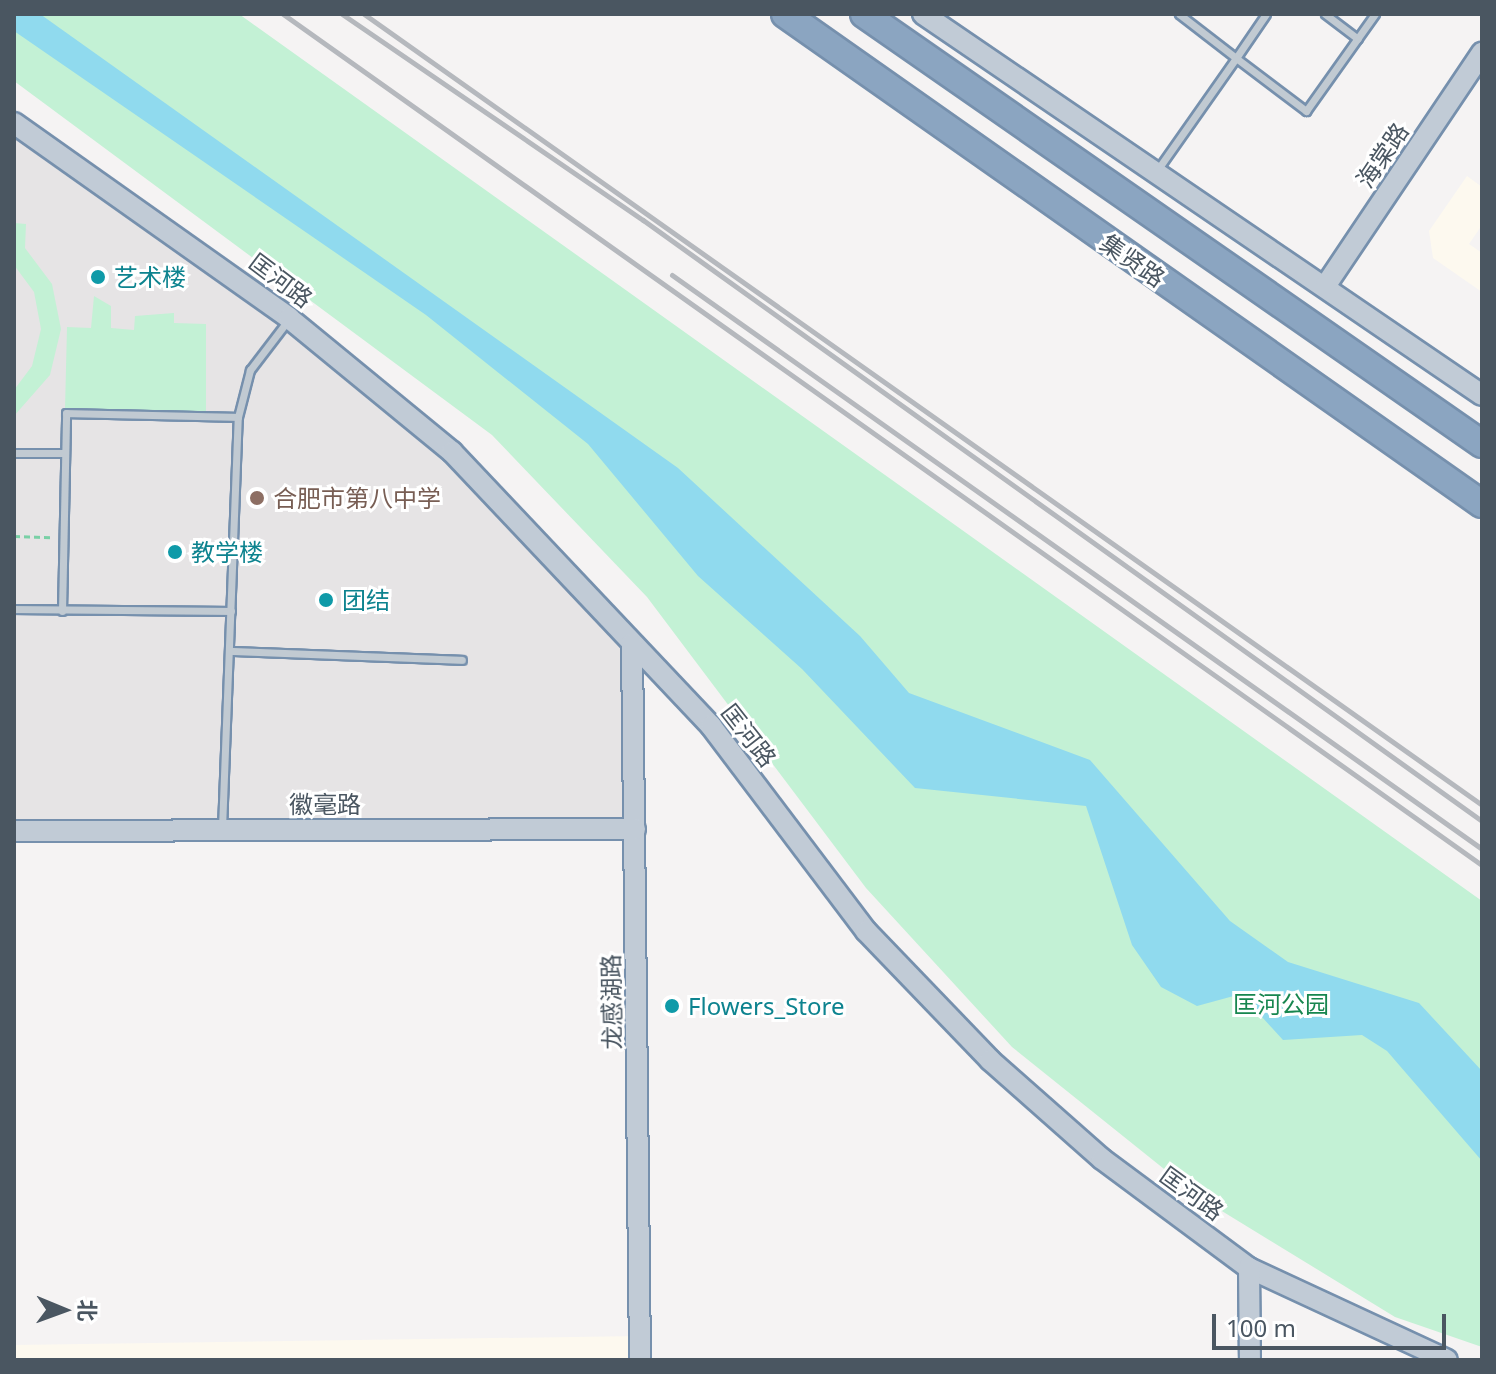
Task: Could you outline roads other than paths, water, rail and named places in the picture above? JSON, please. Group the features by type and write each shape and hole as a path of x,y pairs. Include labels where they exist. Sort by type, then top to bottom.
{"highway":[{"name":"集贤路","path":"785,14 1482,504"},
{"name":"集贤路","path":"864,14 1482,444"}],"street":[{"path":"773,14 809,31"},
{"path":"923,14 1158,169 1482,395"},
{"name":"海棠路","path":"1326,285 1482,53"},
{"name":"匡河路","path":"14,123 289,318 452,452 547,545 632,644 711,726 866,931 990,1060 1102,1159 1249,1268 1447,1360"},
{"name":"龙感湖路","path":"632,644 640,1360"},
{"name":"徽毫路","path":"14,831 635,829"},
{"path":"1249,1268 1250,1360"}],"lane":[{"path":"1179,14 1306,111 1375,14"},
{"path":"1158,169 1266,14"},
{"path":"1325,14 1358,39"},
{"path":"222,830 238,417 250,370 289,318"},
{"path":"62,611 66,413 238,417"},
{"path":"14,453 65,453"},
{"path":"14,609 231,611"},
{"path":"230,651 462,660"}],"water":[{"path":"14,14 40,14 678,468 860,636 909,693 1090,760 1230,921 1288,962 1419,1003 1482,1071 1482,1161 1387,1051 1362,1035 1283,1040 1241,994 1197,1006 1161,987 1132,945 1086,806 915,788 802,669 698,576 588,444 426,315 14,31"}],"railway":[{"path":"283,14 1482,865"},
{"path":"342,14 643,220 1482,821"},
{"path":"364,14 1482,805"},
{"path":"672,275 1482,849"}],"place":[{"name":"艺术楼","path":"98,277"},
{"name":"合肥市第八中学","path":"257,498"},
{"name":"教学楼","path":"175,552"},
{"name":"团结","path":"326,600"},
{"name":"Flowers_Store","path":"672,1006"}],"park label":[{"name":"匡河公园","path":"1281,1004"}]}
